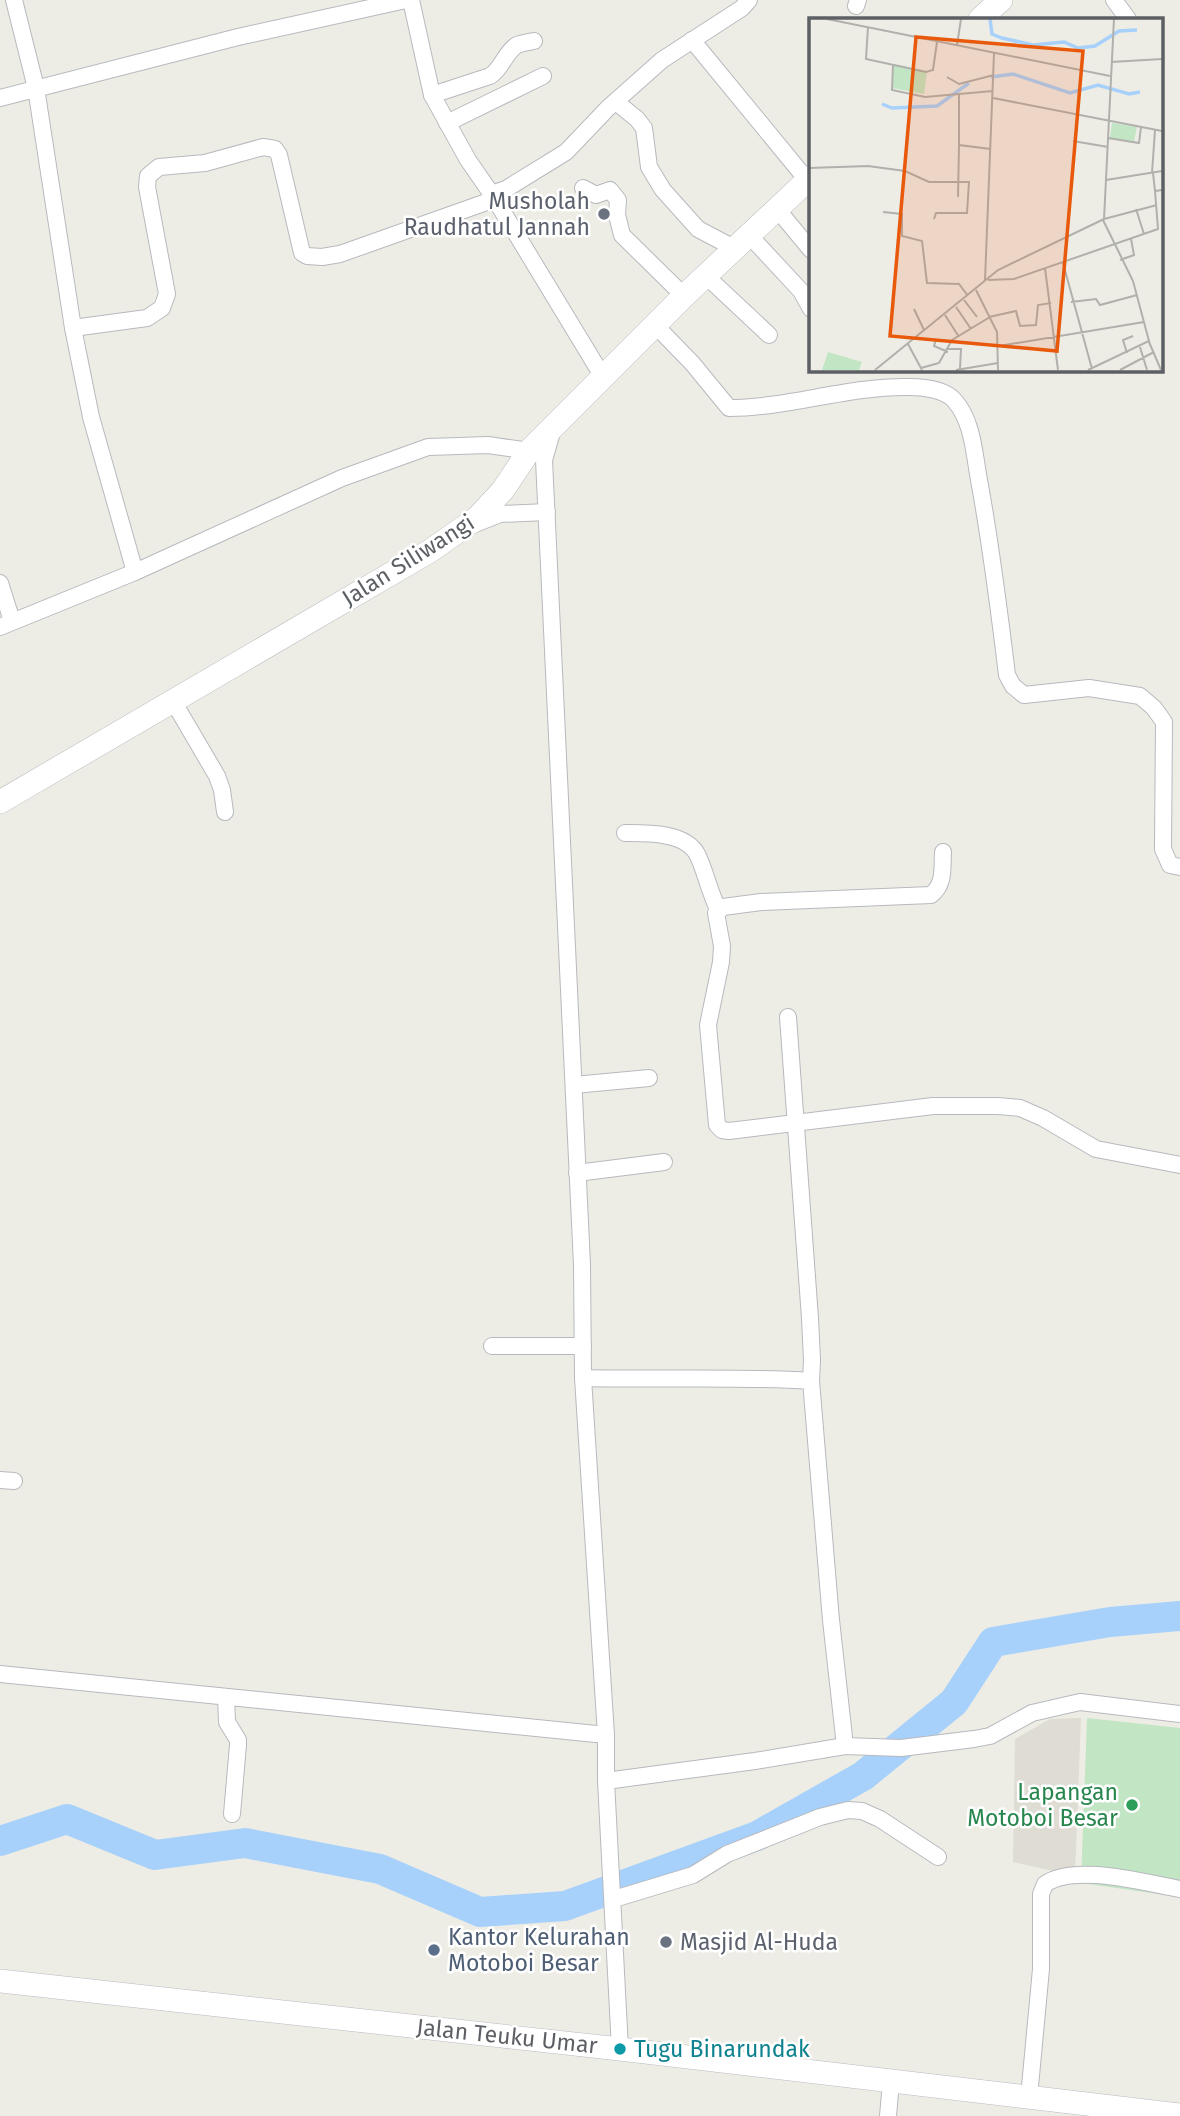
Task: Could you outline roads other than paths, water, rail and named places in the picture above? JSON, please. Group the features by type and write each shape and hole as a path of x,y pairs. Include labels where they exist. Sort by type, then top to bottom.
{"street":[{"path":"14,0 36,88 77,354 90,417 135,572"},
{"path":"0,98 238,37 408,0 432,96 468,160 493,196 598,382"},
{"path":"73,328 147,318 163,308 167,294 147,187 148,176 159,167 205,163 263,147 275,149 279,155 302,253 310,257 340,254 493,196 566,152 662,60 742,8 749,0"},
{"path":"981,18 1001,0"},
{"path":"1114,0 1127,18"},
{"path":"692,40 809,179"},
{"path":"432,96 490,76 497,72 510,51 534,41"},
{"path":"447,123 542,76"},
{"path":"616,102 644,128 649,167 663,190 698,229 741,241 801,291 809,305"},
{"name":"Jalan Siliwangi","path":"0,803 430,551 464,528 503,490 529,451 684,296 809,179"},
{"path":"583,188 596,195 610,190 618,200 617,215 622,235 684,296"},
{"path":"777,209 809,248"},
{"path":"706,276 769,335"},
{"path":"655,325 729,408 749,408 838,392 910,387 937,390 953,398 968,421 990,540 1007,675 1013,686 1024,695 1089,688 1140,696 1154,708 1164,722 1163,849 1170,865 1180,867"},
{"path":"555,426 544,460 582,1265 583,1378 606,1735 620,2049"},
{"path":"0,583 6,624 135,572 342,478 428,447 488,445 529,451"},
{"path":"464,528 500,514 547,512"},
{"path":"173,701 216,776 222,790 225,812"},
{"path":"625,833 651,833 681,840 691,846 719,911"},
{"path":"943,852 942,879 939,889 931,895 761,902 723,907 716,913 722,946 721,962 708,1025 717,1125 722,1130 729,1130 933,1106 998,1105 1020,1108 1032,1113 1096,1149 1180,1165"},
{"path":"788,1017 812,1360 811,1381 831,1619 845,1746"},
{"path":"574,1085 649,1078"},
{"path":"577,1173 664,1162"},
{"path":"492,1346 583,1346"},
{"path":"583,1378 744,1378 811,1381"},
{"path":"0,1674 606,1735"},
{"path":"226,1697 228,1722 238,1740 232,1814"},
{"path":"606,1781 845,1746 901,1748 982,1738 1032,1713 1080,1702 1180,1714"},
{"path":"613,1891 694,1874 727,1854 820,1817 848,1810 862,1811 880,1819 938,1857"},
{"path":"1029,2097 1041,1969 1041,1894 1045,1884 1059,1878 1087,1874 1180,1889"},
{"name":"Jalan Teuku Umar","path":"0,1981 620,2049 1180,2115"},
{"path":"888,2116 891,2082"}],"waterway":[{"path":"0,1841 67,1819 155,1855 245,1843 380,1869 480,1912 565,1906 757,1836 863,1776 954,1702 993,1642 1110,1622 1180,1616"}],"place":[{"name":"Musholah Raudhatul Jannah","path":"604,214"},
{"name":"Lapangan Motoboi Besar","path":"1132,1805"},
{"name":"Masjid Al-Huda","path":"666,1942"},
{"name":"Kantor Kelurahan Motoboi Besar","path":"434,1950"},
{"name":"Tugu Binarundak","path":"620,2049"}]}
